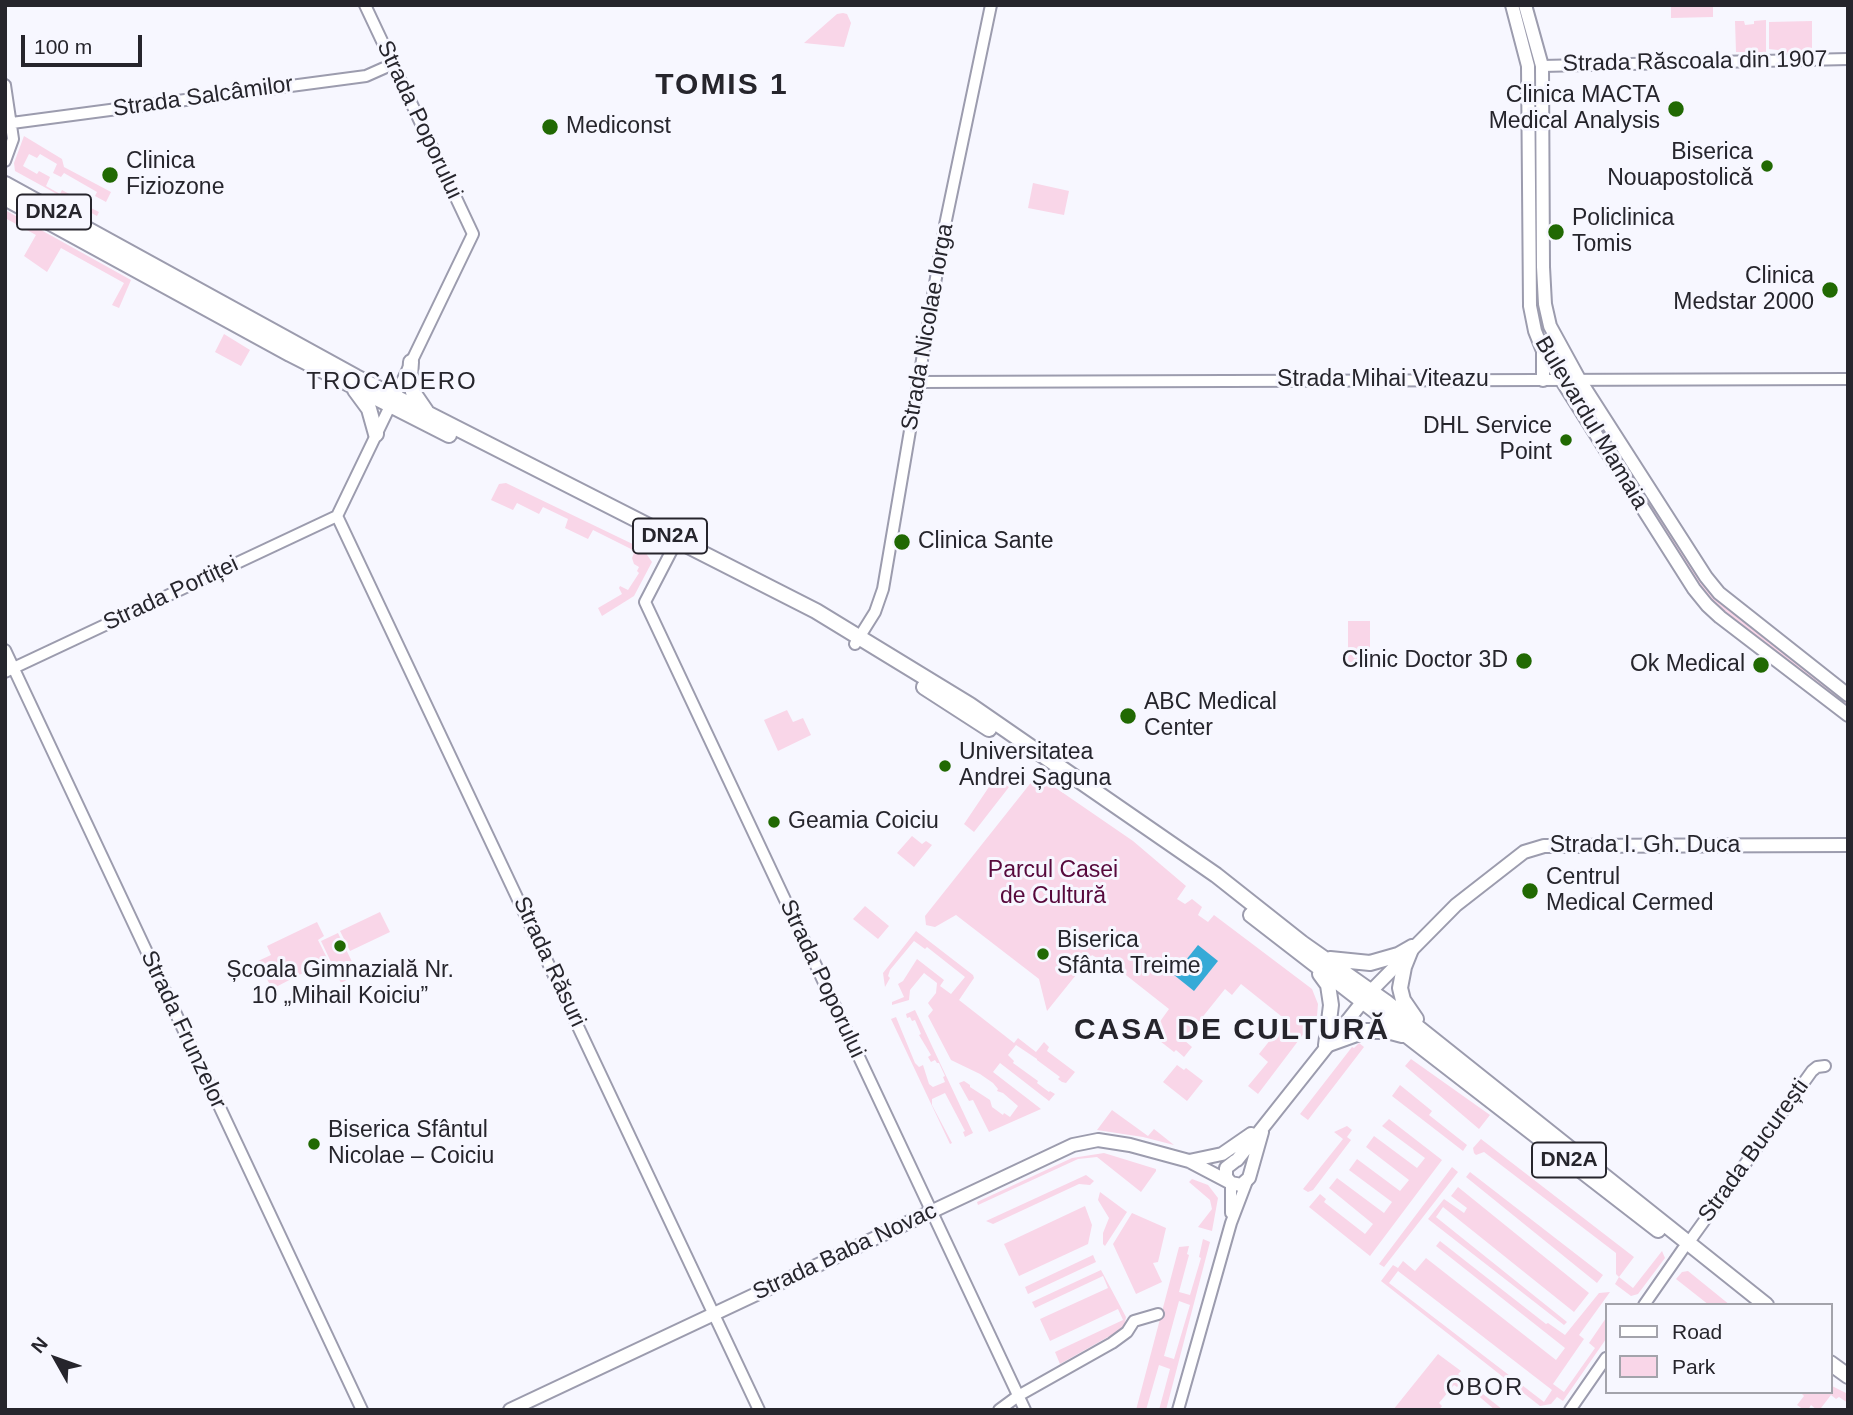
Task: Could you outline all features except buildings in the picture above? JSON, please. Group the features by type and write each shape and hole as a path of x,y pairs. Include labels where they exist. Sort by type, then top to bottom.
{"main road":[{"name":"Bulevardul Mamaia","path":"1512,5 1528,65 1530,306 1535,331 1543,351 1694,589 1707,605 1848,715"},
{"name":"Bulevardul Mamaia","path":"1525,5 1542,65 1545,304 1550,327 1579,379 1706,577 1719,593 1848,695"},
{"path":"1528,65 1542,65"},
{"path":"1528,162 1534,162 1536,166 1544,220"},
{"name":"DN2A","path":"5,184 270,330 392,401 521,470 858,641 970,705 1216,875 1324,958 1412,1038 1763,1303"},
{"path":"5,198 352,386 392,401"},
{"path":"1543,351 1543,380"},
{"path":"411,362 413,392 429,414"},
{"path":"352,386 369,409 376,434"},
{"name":"DN2A","path":"392,401 429,414 816,611 1098,800 1209,881 1307,960 1434,1040 1686,1246 1751,1303"},
{"name":"Strada I. Gh. Duca","path":"1236,1161 1326,1045 1412,947 1456,905 1524,852 1537,847 1848,845"},
{"path":"1324,958 1370,963 1398,955 1412,947"},
{"path":"1412,947 1401,976 1401,995 1406,1006 1434,1040"},
{"path":"1307,960 1328,985 1331,1020 1326,1045"},
{"path":"1326,1045 1365,1031 1387,1031 1412,1038"},
{"path":"1188,1161 1222,1154 1265,1123"},
{"path":"1248,1176 1244,1162 1230,1163 1225,1171 1230,1182 1237,1185 1248,1176 1265,1123"},
{"name":"Strada Baba Novac","path":"510,1410 1073,1145 1113,1141 1188,1161 1230,1182"},
{"name":"Strada Baba Novac","path":"1188,1161 1236,1161"},
{"path":"1832,1353 1848,1365"},
{"path":"1832,1364 1848,1376"}],"street":[{"name":"Strada Poporului","path":"365,5 473,234 411,362"},
{"name":"Strada Nicolae Iorga","path":"858,641 875,612 883,589 945,225 991,5"},
{"name":"Strada Răscoala din 1907","path":"1542,65 1848,59"},
{"name":"Strada Salcâmilor","path":"12,123 366,76 393,64"},
{"path":"5,85 13,145 5,161"},
{"path":"337,516 411,362"},
{"name":"Strada Mihai Viteazu","path":"918,382 1848,379"},
{"name":"Strada Portiței","path":"10,670 337,516"},
{"name":"Strada Răsuri","path":"337,516 759,1410"},
{"name":"Strada Poporului","path":"673,548 645,603 1024,1410"},
{"name":"Strada Frunzelor","path":"5,650 10,670 362,1410"},
{"name":"Strada București","path":"1645,1303 1812,1071 1825,1066"},
{"path":"1178,1410 1231,1223 1248,1176"},
{"path":"1230,1182 1231,1223"},
{"path":"999,1410 1018,1396 1112,1343 1127,1332 1134,1321 1158,1314"},
{"path":"1570,1410 1604,1361"}],"green space":[{"path":"1671,5 1713,5 1713,17 1671,18"},
{"path":"837,14 847,14 851,23 844,47 804,43"},
{"path":"1766,20 1766,52 1736,52 1735,21 1744,21 1745,25"},
{"path":"1812,21 1812,53 1778,53 1778,50 1769,49 1769,22"},
{"path":"24,136 62,159 64,167 111,192 106,202 95,196 97,192 64,173 61,177 53,173 57,164 40,154 37,158 29,154 23,166 37,174 39,171 50,177 46,186 60,194 62,190 84,202 83,204 99,212 97,216 15,171 14,163"},
{"path":"1033,183 1069,191 1064,215 1028,208"},
{"path":"5,210 131,280 119,308 112,305 124,283 61,248 47,272 24,256 36,235 5,218"},
{"path":"224,334 250,350 241,366 215,352"},
{"path":"1579,393 1715,596 1740,619 1848,701 1848,711 1732,621 1701,590 1576,394"},
{"path":"506,483 643,549 652,562 634,596 602,616 598,608 622,594 620,586 628,590 639,573 639,567 634,564 632,558 634,553 593,530 588,539 565,528 568,519 543,507 539,514 517,503 513,510 491,500 499,484"},
{"path":"1348,621 1370,621 1370,664 1348,664"},
{"path":"787,710 793,722 803,718 811,735 778,751 764,720"},
{"name":"Parcul Casei de Cultură","path":"1037,775 1133,841 1186,886 1177,899 1185,904 1192,899 1202,907 1198,915 1208,922 1214,915 1312,989 1318,1004 1317,1016 1258,1094 1248,1086 1268,1062 1259,1054 1286,1020 1241,984 1232,995 1225,989 1184,1040 1192,1047 1184,1057 1151,1034 1169,1009 1103,957 1092,955 1047,1011 1039,979 956,915 935,927 926,925 925,916"},
{"path":"995,778 1009,787 974,832 964,824"},
{"path":"912,836 922,844 926,841 932,845 914,867 897,853"},
{"path":"865,906 889,926 878,939 853,919"},
{"path":"380,912 390,932 350,951 340,931"},
{"path":"317,922 324,936 318,940 328,960 272,989 258,961 271,955 267,946"},
{"path":"916,931 973,975 974,978 959,1000 1014,1043 1018,1038 1036,1052 1044,1042 1049,1047 1047,1051 1075,1072 1066,1083 1062,1082 1058,1079 1060,1077 1016,1045 1008,1055 1013,1063 1055,1094 1049,1101 1000,1063 993,1072 1041,1109 989,1132 973,1100 969,1101 959,1083 964,1081 970,1085 990,1100 992,1107 1003,1115 1004,1113 1010,1117 1018,1106 980,1074 951,1060 928,1016 933,1010 928,1003 936,993 937,983 924,973 910,990 909,1000 892,1005 892,1002 904,997 898,984 903,981 917,959 944,980 940,986 951,994 965,977 927,947 925,949 914,941 890,970 890,978 885,987 883,973"},
{"path":"338,933 358,974 341,983 321,941"},
{"path":"915,1010 973,1133 965,1137 965,1131 945,1093 932,1099 932,1105 952,1143 950,1144 891,1019 896,1017 915,1063 919,1067 923,1065 929,1084 933,1087 945,1082 945,1076 939,1063 935,1060 931,1062 928,1057 931,1055 919,1035 921,1034 915,1020 907,1018 906,1014"},
{"path":"1359,1043 1364,1047 1308,1120 1300,1114 1352,1047"},
{"path":"1411,1059 1490,1115 1479,1129 1405,1066"},
{"path":"1177,1065 1184,1070 1186,1068 1203,1081 1187,1101 1163,1082"},
{"path":"1400,1085 1432,1111 1429,1115 1467,1145 1463,1151 1392,1096"},
{"path":"1112,1110 1148,1136 1154,1129 1174,1145 1097,1130"},
{"path":"1389,1119 1442,1160 1370,1256 1309,1207 1320,1194 1326,1199 1324,1202 1365,1234 1373,1224 1329,1188 1337,1178 1384,1213 1392,1202 1349,1170 1357,1159 1400,1191 1409,1180 1366,1147 1374,1136 1417,1168 1425,1158 1382,1126"},
{"path":"1347,1126 1352,1130 1347,1137 1351,1140 1313,1190 1308,1192 1303,1189 1343,1139 1334,1132"},
{"path":"1481,1139 1634,1257 1619,1277 1616,1274 1616,1253 1484,1152 1476,1155 1474,1153 1473,1148"},
{"path":"1104,1153 1156,1171 1141,1192 1097,1157 1078,1159 978,1205 977,1202 1072,1158"},
{"path":"1452,1167 1458,1172 1384,1267 1379,1264"},
{"path":"1470,1172 1603,1275 1597,1283 1466,1177"},
{"path":"1086,1175 1094,1181 1090,1185 1079,1184 993,1224 986,1221"},
{"path":"1192,1179 1208,1185 1218,1198 1212,1231 1198,1227 1212,1209 1210,1200 1189,1182"},
{"path":"1458,1187 1589,1293 1574,1312 1443,1207 1436,1217 1567,1322 1564,1325 1428,1219 1444,1199 1464,1213 1467,1208 1451,1196"},
{"path":"1100,1192 1127,1212 1105,1246 1103,1233 1109,1218 1098,1200"},
{"path":"1085,1206 1092,1225 1088,1244 1019,1276 1004,1244"},
{"path":"1132,1213 1166,1228 1158,1262 1153,1263 1162,1282 1136,1294 1113,1244"},
{"path":"1203,1239 1210,1242 1166,1410 1159,1410 1170,1369 1159,1365 1146,1410 1136,1410 1179,1247 1189,1246 1179,1292 1190,1295 1201,1258","holes":["1179,1301 1190,1305 1174,1359 1164,1356"]},
{"path":"1440,1241 1546,1324 1565,1335 1599,1293 1610,1292 1579,1335 1584,1339 1553,1384 1564,1392 1595,1348 1589,1343 1604,1321 1604,1342 1563,1401 1557,1397 1551,1404 1540,1406 1381,1281 1393,1265 1398,1268 1403,1261 1415,1271 1426,1258 1556,1360 1565,1348 1436,1246","holes":["1398,1271 1552,1390 1544,1402 1389,1283"]},
{"path":"1662,1251 1665,1258 1638,1294 1631,1296 1615,1284 1619,1277 1633,1288"},
{"path":"1093,1255 1096,1262 1028,1294 1025,1287"},
{"path":"1101,1270 1126,1317 1124,1328 1060,1364 1055,1352 1123,1320 1118,1309 1050,1341 1040,1319 1108,1288 1103,1276 1035,1308 1032,1302"},
{"path":"1688,1271 1728,1303 1706,1303 1676,1279 1682,1272"},
{"path":"1438,1354 1461,1371 1458,1374 1503,1410 1495,1410 1462,1382 1457,1387 1454,1385 1439,1403 1442,1406 1439,1410 1393,1410"},
{"path":"1832,1386 1848,1394 1848,1403 1831,1395 1821,1408 1823,1410 1817,1410 1811,1405 1808,1410 1804,1410 1797,1405 1804,1396 1802,1394 1832,1394"}],"water":[{"path":"1198,945 1218,961 1194,991 1174,975"}],"place":[{"name":"Clinica MACTA Medical Analysis","path":"1676,109"},
{"name":"Mediconst","path":"550,127"},
{"name":"Biserica Nouapostolică","path":"1767,166"},
{"name":"Clinica Fiziozone","path":"110,175"},
{"name":"Policlinica Tomis","path":"1556,232"},
{"name":"Clinica Medstar 2000","path":"1830,290"},
{"name":"DHL Service Point","path":"1566,440"},
{"name":"Clinica Sante","path":"902,542"},
{"name":"Clinic Doctor 3D","path":"1524,661"},
{"name":"Ok Medical","path":"1761,665"},
{"name":"ABC Medical Center","path":"1128,716"},
{"name":"Universitatea Andrei Șaguna","path":"945,766"},
{"name":"Geamia Coiciu","path":"774,822"},
{"name":"Centrul Medical Cermed","path":"1530,891"},
{"name":"Școala Gimnazială Nr. 10 „Mihail Koiciu”","path":"340,946"},
{"name":"Biserica Sfânta Treime","path":"1043,954"},
{"name":"Biserica Sfântul Nicolae – Coiciu","path":"314,1144"}],"district":[{"name":"TOMIS 1","path":"722,86"},
{"name":"TROCADERO","path":"392,382"},
{"name":"CASA DE CULTURĂ","path":"1232,1031"},
{"name":"OBOR","path":"1485,1388"}]}
